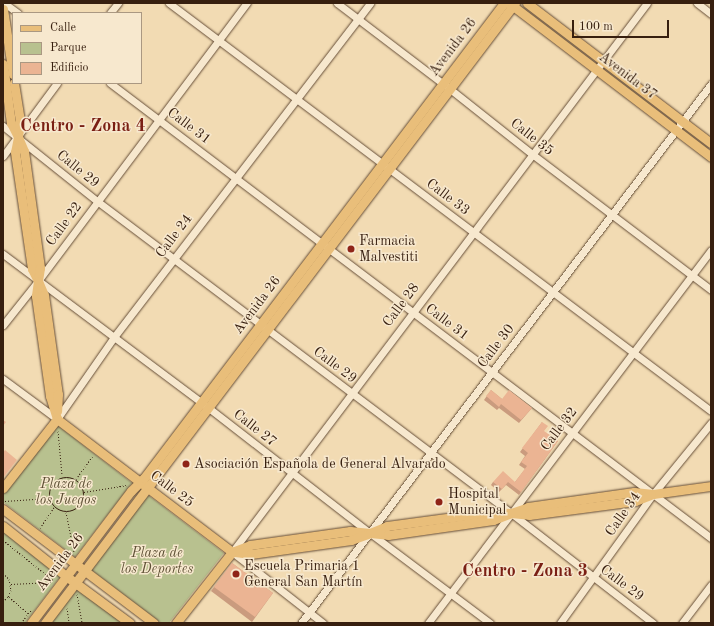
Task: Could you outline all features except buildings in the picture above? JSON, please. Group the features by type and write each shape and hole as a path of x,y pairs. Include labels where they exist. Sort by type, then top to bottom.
{"main road":[{"name":"Avenida 37","path":"528,3 711,143"},
{"name":"Avenida 37","path":"510,4 711,157"},
{"name":"Avenida 26","path":"45,623 147,489 205,405 510,4"},
{"path":"3,10 12,68"},
{"path":"3,64 11,123 24,151 40,268 38,281 44,295 58,394 57,418"},
{"path":"14,84 20,122 18,137"},
{"name":"Avenida 26","path":"32,623 66,576 139,482 205,405"},
{"name":"Calle 25","path":"57,418 147,489 232,552"},
{"name":"Calle 24","path":"3,488 57,418"},
{"path":"232,552 259,552 351,540 370,533 388,535 418,531 493,520 511,513 529,515 635,501 653,494 711,486"},
{"path":"3,509 154,623"},
{"path":"3,526 66,576 77,581 130,623"},
{"name":"Calle 28","path":"176,623 232,552"}],"street":[{"path":"4,3 17,12"},
{"path":"111,12 118,3"},
{"name":"Calle 33","path":"169,3 711,411"},
{"name":"Calle 22","path":"3,325 38,281 247,3"},
{"name":"Calle 35","path":"337,3 711,290"},
{"name":"Calle 24","path":"57,418 114,337 370,3"},
{"name":"Calle 28","path":"232,552 647,3"},
{"path":"697,3 711,14"},
{"path":"3,156 56,84"},
{"name":"Calle 31","path":"111,84 711,538"},
{"name":"Calle 30","path":"301,623 711,84"},
{"name":"Calle 29","path":"3,126 97,201 430,454 511,513 653,623"},
{"name":"Calle 32","path":"428,623 711,250"},
{"name":"Calle 27","path":"3,254 205,405 370,533 490,623"},
{"name":"Calle 25","path":"3,379 57,418"},
{"name":"Calle 34","path":"560,623 594,578 653,494 711,423"},
{"name":"Calle 25","path":"232,552 323,623"},
{"path":"682,623 711,585"}],"path":[{"path":"57,418 62,476"},
{"path":"76,479 97,450"},
{"path":"62,476 76,479 80,483 84,492 81,504 76,509 66,512 54,507 50,498 51,486 62,476"},
{"path":"84,492 139,482"},
{"path":"3,501 50,498"},
{"path":"36,534 54,507"},
{"path":"66,512 76,564"},
{"path":"3,540 54,581"},
{"path":"3,573 9,578 11,584 8,597 3,601"},
{"path":"11,584 54,581"},
{"path":"50,587 54,581"},
{"path":"77,581 82,623"},
{"path":"8,597 28,613"},
{"path":"65,597 69,623"},
{"path":"20,623 32,607"}],"green space":[{"name":"Plaza de los Juegos","path":"57,425 132,483 75,557 3,502 3,495"},
{"name":"Plaza de los Deportes","path":"148,495 224,553 169,623 161,623 90,569"},
{"path":"3,532 60,577 25,623 3,623"},
{"path":"76,588 123,623 50,623"}],"place":[{"name":"Farmacia Malvestiti","path":"351,249"},
{"name":"Asociación Española de General Alvarado","path":"186,464"},
{"name":"Hospital Municipal","path":"439,502"},
{"name":"Escuela Primaria 1 General San Martín","path":"236,574"}],"district":[{"name":"Centro - Zona 4","path":"83,126"},
{"name":"Centro - Zona 3","path":"525,571"}]}
